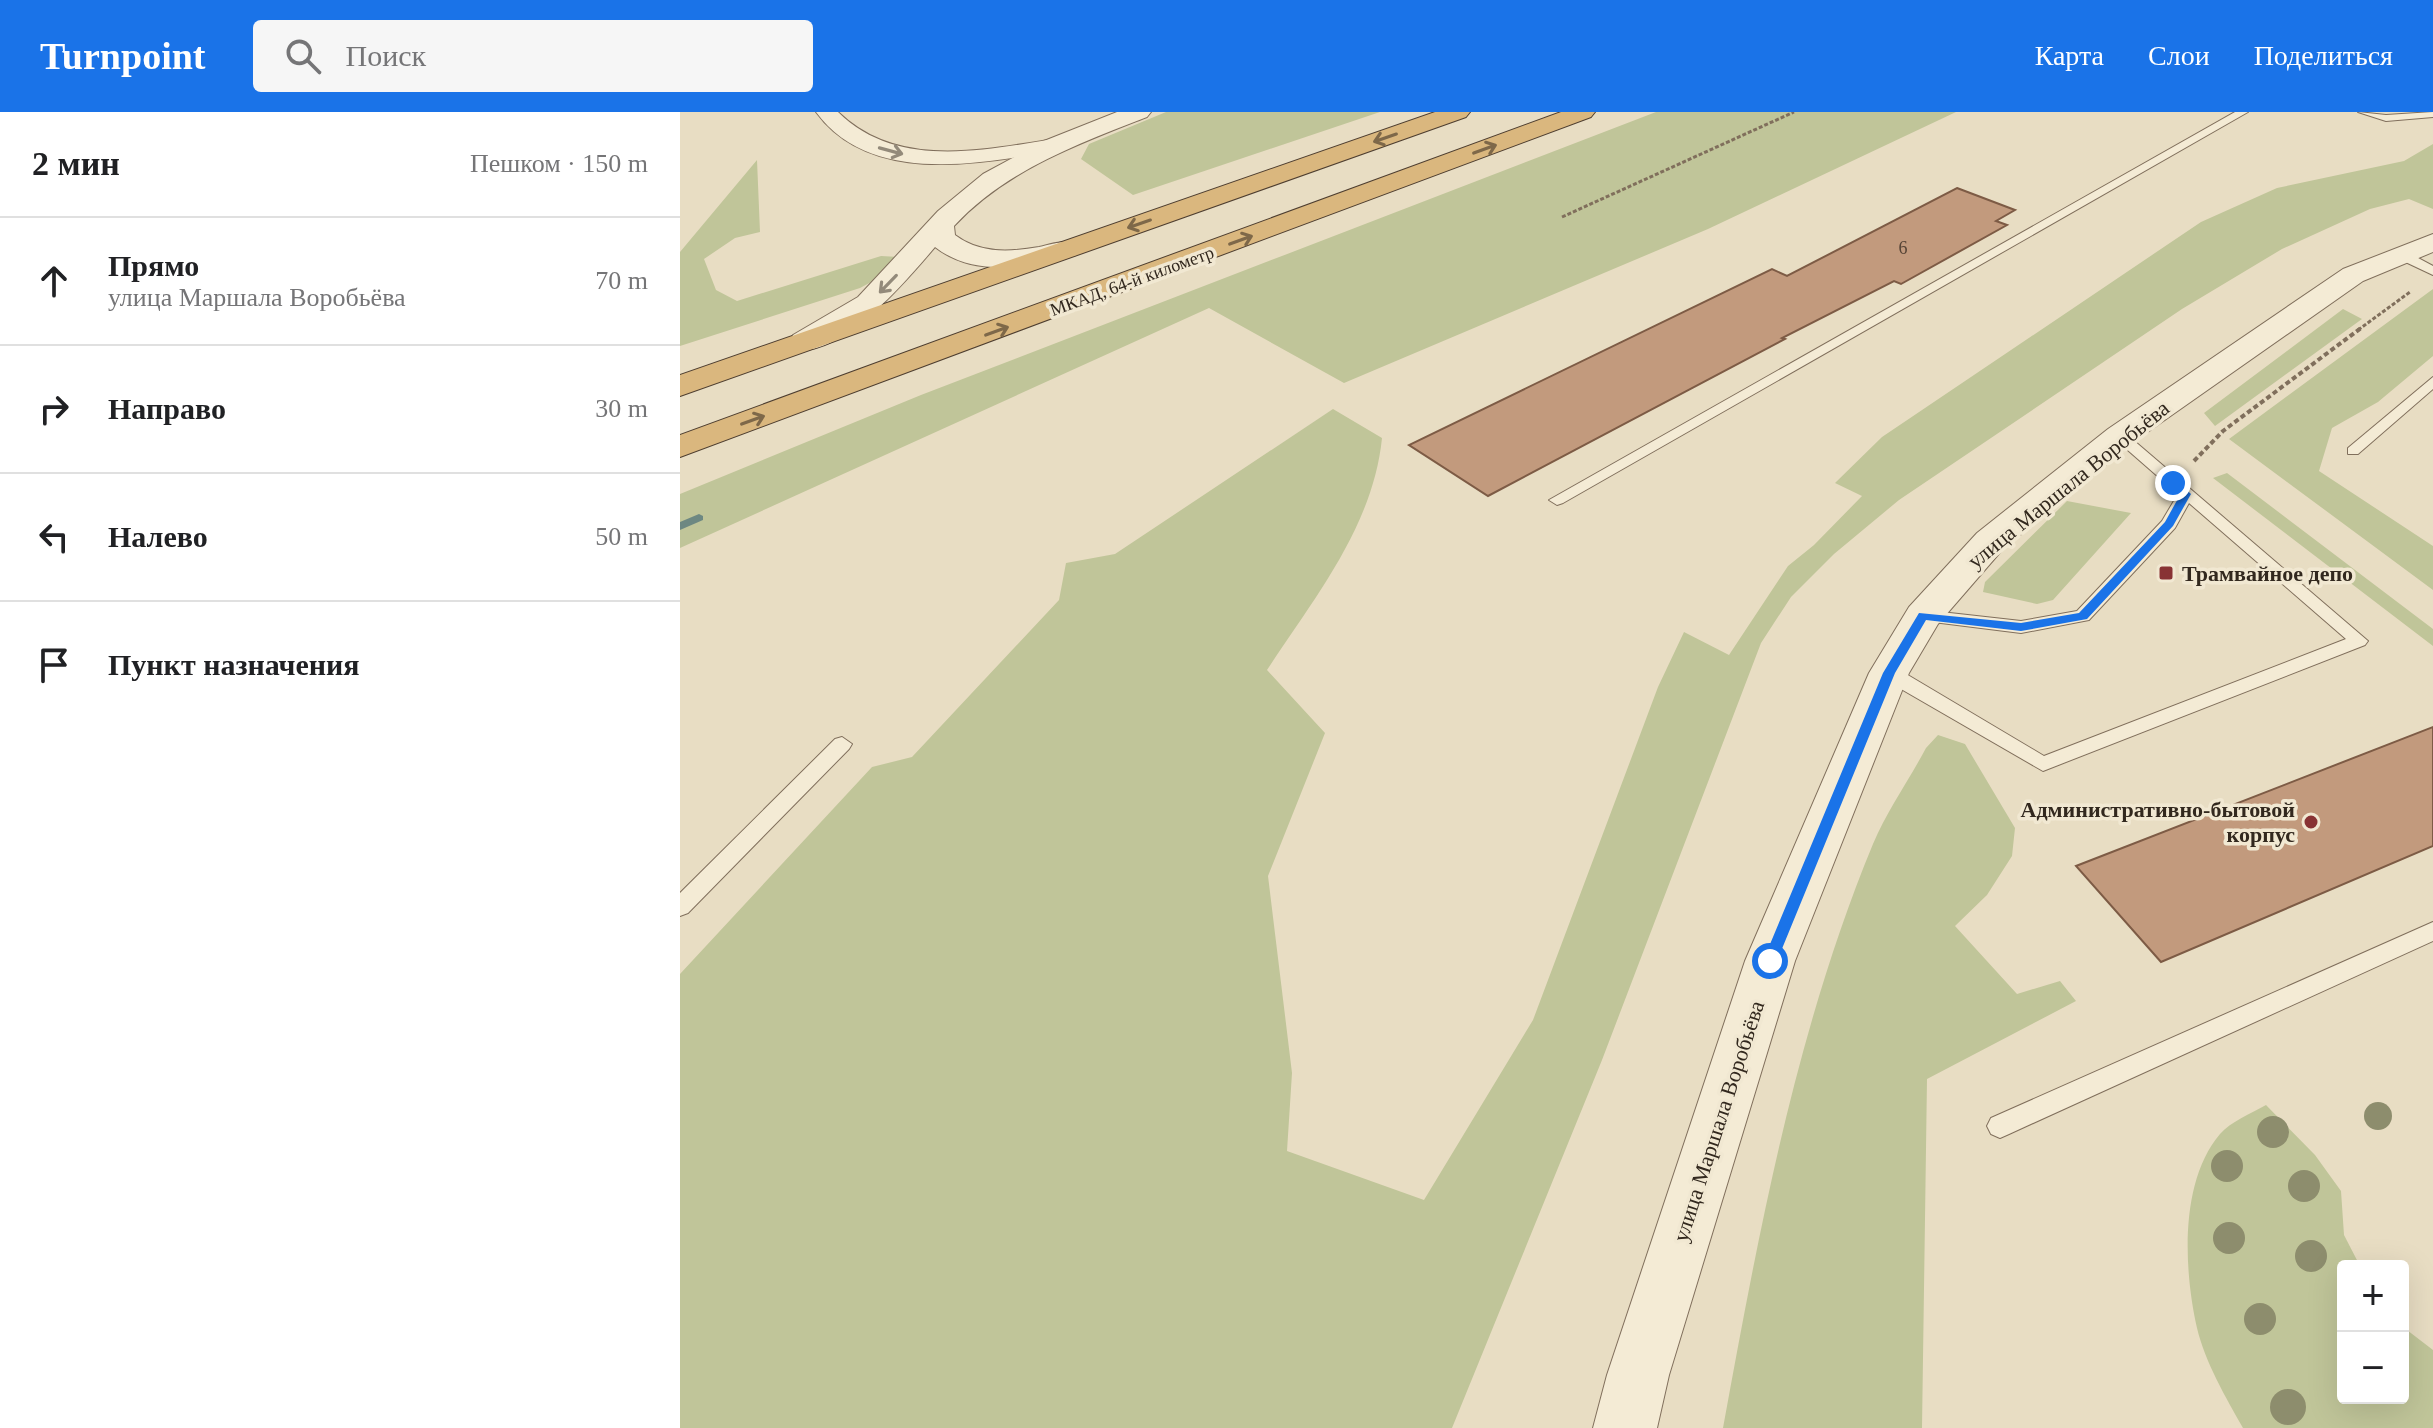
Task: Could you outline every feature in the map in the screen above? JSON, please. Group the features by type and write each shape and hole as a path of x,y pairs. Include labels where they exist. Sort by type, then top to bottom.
{"highway":[{"path":"680,386 1458,112"},
{"name":"МКАД, 64-й километр","path":"680,447 1583,112"}],"street":[{"path":"826,112 833,122 864,144 904,155 997,163 1139,112"},
{"path":"804,342 846,320 874,299 997,163"},
{"path":"941,227 941,238 951,248 970,254 1018,259 1066,249"},
{"name":"улица Маршала Воробьёва","path":"1625,1428 1638,1375 1759,990 1889,673 1923,616 1990,541 2120,436 2353,275 2433,242"}],"lane":[{"path":"1557,500 2243,112"},
{"path":"2363,112 2386,118 2433,114"},
{"path":"2402,255 2433,271"},
{"path":"2353,451 2433,381"},
{"path":"1889,673 2043,764 2359,641 2120,436"},
{"path":"1923,616 2021,627 2083,616 2169,524 2180,489"},
{"path":"680,907 842,744"},
{"path":"2000,1126 2433,931"}],"path":[{"path":"1562,217 1794,112"},
{"path":"2180,489 2223,431 2421,284"}],"green space":[{"path":"1166,112 1380,112 1133,195 1081,159 1089,144"},
{"path":"1656,112 1956,112 1708,229 1344,383 1209,308 680,548 680,494 921,395"},
{"path":"2433,144 2433,209 2409,199 2370,209 2282,249 2182,309 1899,500 1834,554 1791,597 1761,643 1602,1060 1452,1428 680,1428 680,974 872,767 912,757 1059,600 1066,563 1115,554 1333,409 1382,438 1367,502 1354,532 1322,588 1267,670 1325,733 1268,876 1292,1073 1287,1151 1424,1200 1533,1020 1658,687 1684,632 1729,655 1788,566 1814,545 1862,496 1835,483 1882,437 2201,222 2277,188 2404,161"},
{"path":"757,160 760,232 735,238 704,259 716,290 737,301 881,256 899,257 875,280 860,288 680,346 680,252"},
{"path":"2433,289 2433,356 2378,402 2332,428 2319,471 2433,546 2433,590 2229,439"},
{"path":"2343,309 2362,319 2215,426 2204,413"},
{"path":"2227,473 2433,629 2433,646 2213,478"},
{"path":"2067,501 2131,513 2053,600 2037,604 1983,592 1985,582"},
{"path":"1938,735 1965,744 2015,828 2012,856 1987,895 1955,926 2017,994 2060,981 2076,1001 1927,1079 1922,1428 1723,1428 1766,1206 1822,986 1873,844 1926,748"},
{"path":"2266,1105 2315,1155 2341,1191 2344,1235 2357,1260 2337,1260 2337,1404 2409,1404 2409,1332 2433,1350 2433,1428 2243,1428 2201,1341 2189,1280 2188,1254 2191,1201 2197,1177 2220,1134"}],"building":[{"path":"1957,188 2015,210 1996,221 2007,225 1901,284 1894,281 1782,338 1785,339 1488,496 1409,445 1772,269 1787,276"},
{"name":"Административно-бытовой корпус","path":"2433,727 2433,846 2161,962 2076,866"}],"waterway":[{"path":"680,526 699,518"}],"place":[{"name":"Трамвайное депо","path":"2166,573"},
{"name":"Административно-бытовой корпус","path":"2311,822"}],"route":[{"path":"1770,961 1889,673 1923,616 2021,627 2083,616 2169,524 2186,494 2173,483"}]}
